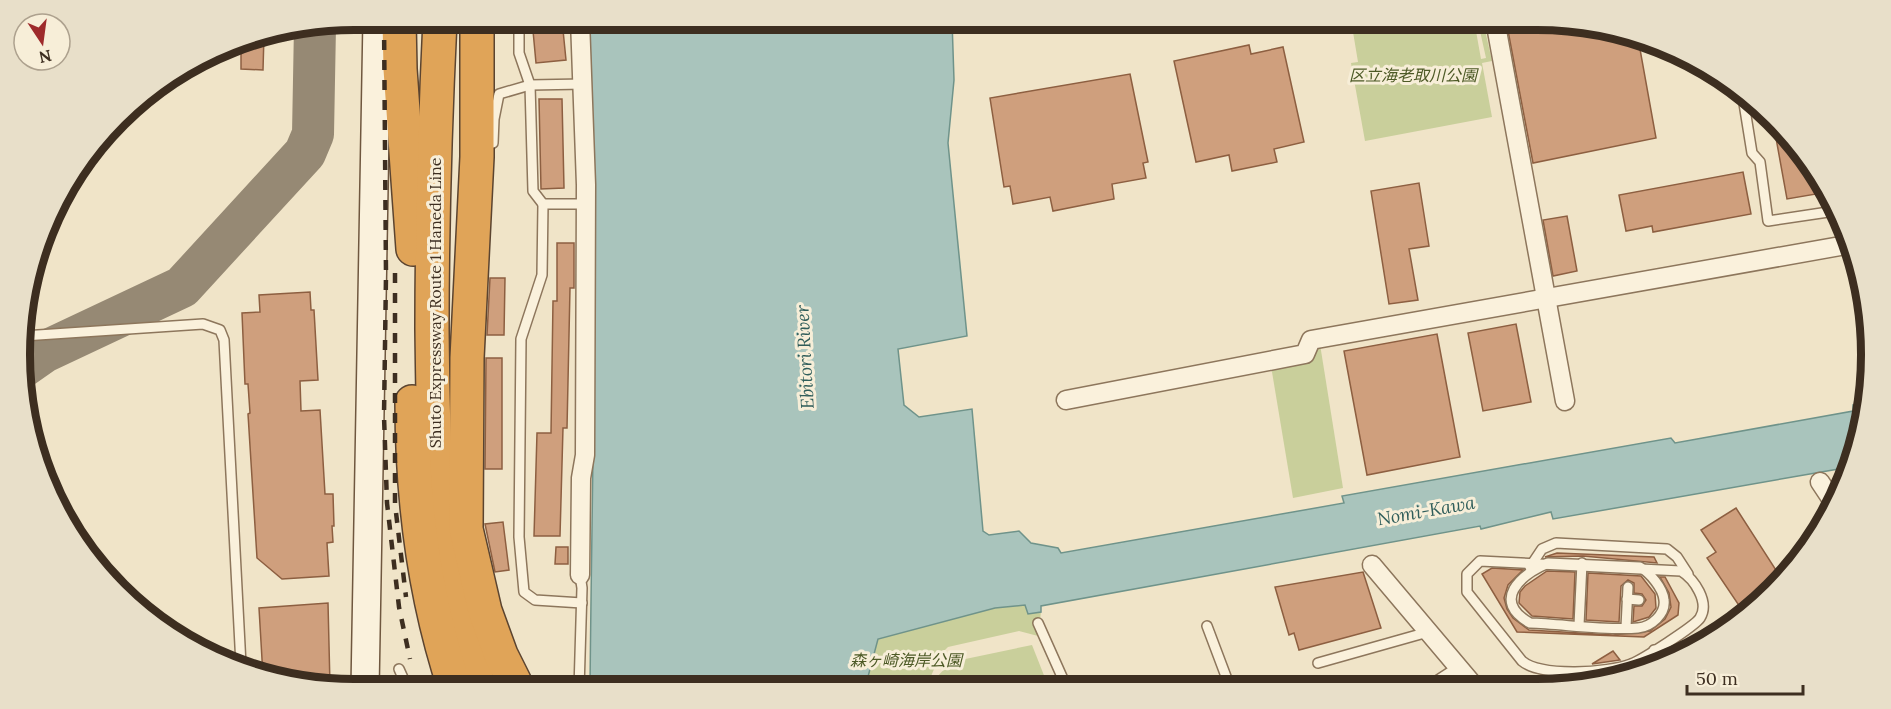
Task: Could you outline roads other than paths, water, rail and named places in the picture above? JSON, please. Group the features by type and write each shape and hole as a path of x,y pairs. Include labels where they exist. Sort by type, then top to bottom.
{"highway":[{"path":"399,30 413,249"},
{"name":"Shuto Expressway Route 1 Haneda Line","path":"418,30 413,249 414,489 430,602 452,679"},
{"name":"Shuto Expressway Route 1 Haneda Line","path":"440,30 432,286 434,429 444,542 453,593 477,679"},
{"path":"438,489 444,353 459,167 475,30"},
{"path":"476,30 473,224 466,417 466,530 485,611 501,655 513,679"}],"street":[{"path":"365,679 377,30"},
{"path":"580,575 581,478 585,455 587,204 581,30"},
{"path":"1498,30 1565,401"},
{"path":"1066,400 1305,354 1311,340 1842,246"},
{"path":"1820,482 1829,496"},
{"path":"1372,566 1468,679"}],"lane":[{"path":"519,30 519,53 530,85 533,191 543,204 542,275 521,339 520,562 524,592 535,600 582,603"},
{"path":"492,158 494,118 500,94 530,85 584,84"},
{"path":"1744,106 1752,153 1760,162 1768,221 1828,212"},
{"path":"473,224 485,193"},
{"path":"543,204 587,204"},
{"path":"31,335 203,324 220,330 224,340 241,658"},
{"path":"1522,579 1548,563 1640,567 1651,576 1662,594 1664,610 1659,618 1646,626 1530,623 1521,618 1512,605 1510,593 1522,579 1542,549 1556,543 1667,549 1677,557 1689,576 1703,601 1700,619 1631,664 1589,672 1528,666 1467,592 1467,574 1480,561 1668,570 1681,571 1689,576"},
{"path":"1579,625 1582,563"},
{"path":"579,679 582,603 580,575"},
{"path":"1626,627 1628,586"},
{"path":"1627,599 1640,600"},
{"path":"1038,623 1063,679"},
{"path":"1207,626 1228,679"},
{"path":"1318,663 1428,632"},
{"path":"1654,650 1658,655"},
{"path":"1441,679 1458,668"},
{"path":"399,669 404,679"}],"water":[{"path":"589,30 952,30 954,80 948,143 967,336 898,349 904,405 919,417 972,409 983,531 989,535 1019,531 1031,543 1058,548 1061,553 1344,503 1342,496 1671,438 1675,443 1853,411 1853,405 1857,405 1850,438 1840,469 1553,519 1551,512 1481,529 1480,526 1041,606 1041,612 1028,614 1025,605 995,608 878,639 867,679 590,679 594,271"}],"railway":[{"path":"384,30 386,275 384,416 387,503 399,607 410,659"},
{"path":"395,273 395,504 406,597"}],"park label":[{"name":"区立海老取川公園","path":"1413,75"},
{"name":"森ヶ崎海岸公園","path":"906,660"}],"water label":[{"name":"Ebitori River","path":"805,357"},
{"name":"Nomi-Kawa","path":"1426,511"}]}
